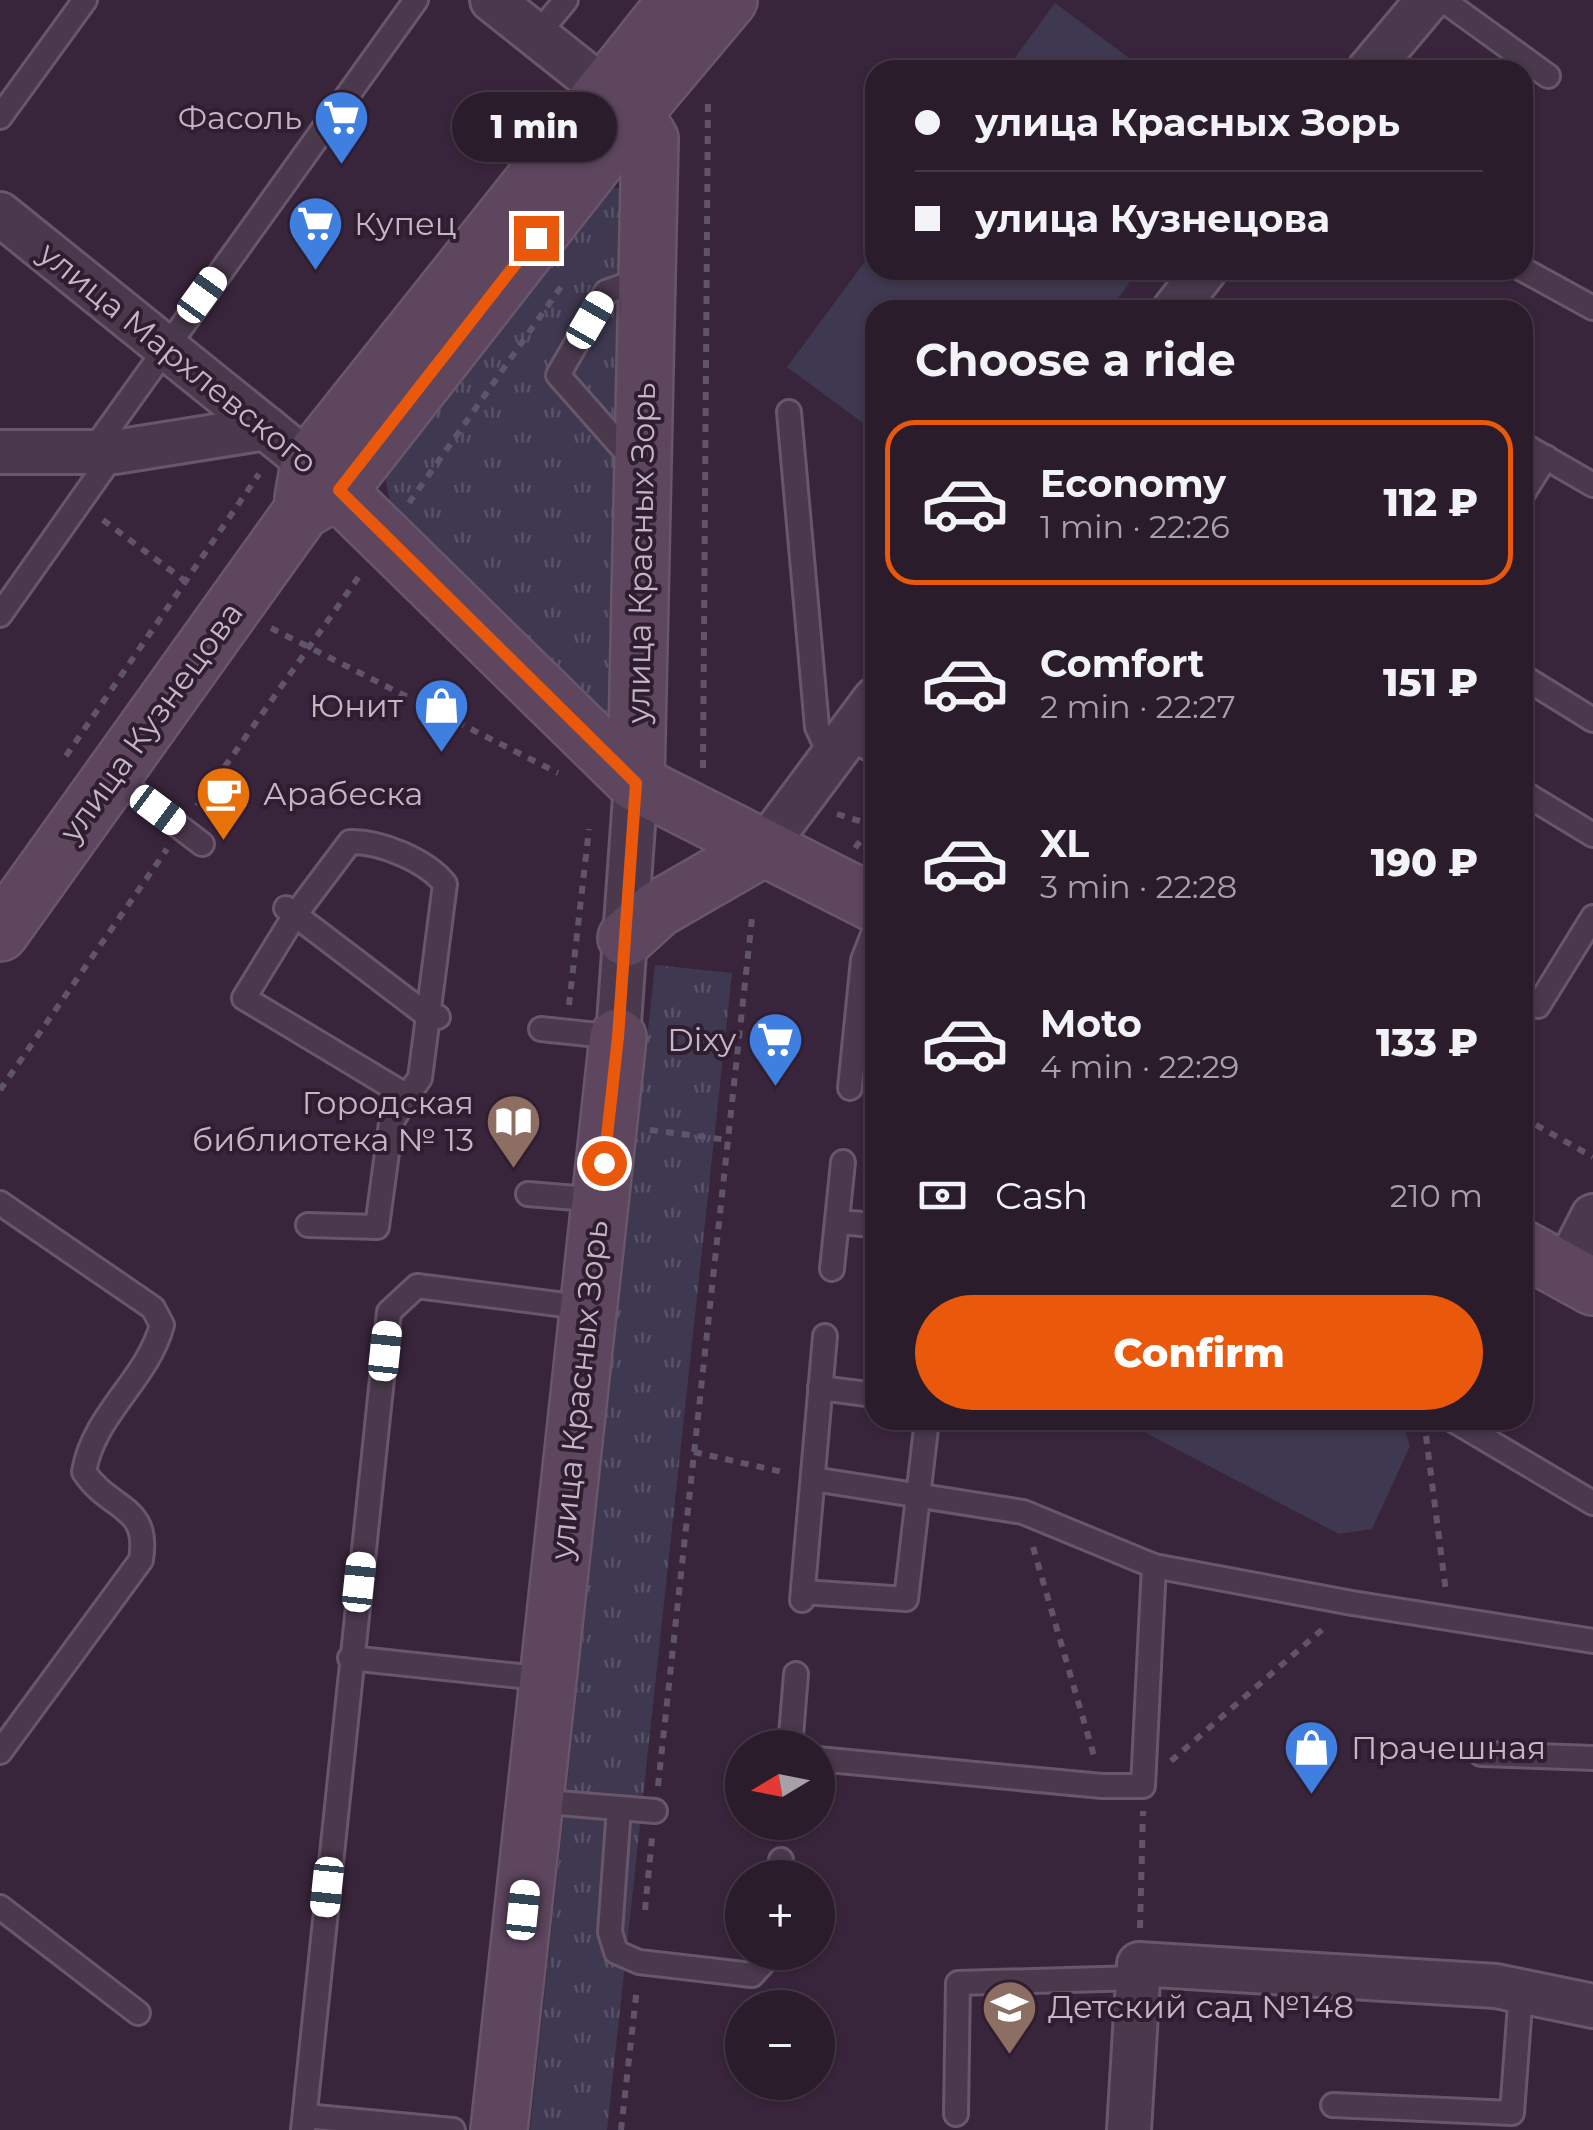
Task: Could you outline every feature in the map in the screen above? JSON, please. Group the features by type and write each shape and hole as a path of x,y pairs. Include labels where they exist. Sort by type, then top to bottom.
{"street":[{"path":"492,0 619,100"},
{"name":"улица Кузнецова","path":"14,903 112,776 316,488 619,100 677,0"},
{"name":"улица Кузнецова","path":"619,100 729,0"},
{"path":"1377,60 1428,0"},
{"name":"улица Красных Зорь","path":"500,2130 600,1200 592,1034 626,938 636,783 650,140 619,100"},
{"name":"улица Мархлевского","path":"0,214 266,428 316,488 386,538 636,783 865,899"},
{"path":"1182,300 1197,280"},
{"path":"0,452 103,453 266,428"},
{"path":"626,938 658,909 764,848 797,801 851,749 865,720"},
{"path":"1560,1269 1593,1216"},
{"path":"1130,2130 1138,1971 1521,1990 1593,2006"}],"lane":[{"path":"0,117 85,0"},
{"path":"0,615 103,453 164,346 416,0"},
{"path":"537,35 566,0"},
{"path":"1443,0 1526,60"},
{"path":"1533,65 1548,76"},
{"path":"1533,275 1593,308"},
{"path":"643,472 558,374 606,292 648,278"},
{"path":"789,412 817,728 851,749"},
{"path":"1533,450 1593,485"},
{"path":"1533,478 1546,458"},
{"path":"1533,683 1593,720"},
{"path":"112,776 202,844"},
{"path":"1533,798 1593,835"},
{"path":"308,1224 376,1227 391,1123 420,1078 433,1016 445,884 437,873 371,841 350,842 291,911 244,998 407,1096"},
{"path":"291,911 433,1016"},
{"path":"1538,1006 1593,917"},
{"path":"850,1088 865,955"},
{"path":"541,1028 592,1034"},
{"path":"832,1269 843,1162"},
{"path":"528,1194 600,1200"},
{"path":"0,1752 142,1560 145,1535 137,1518 96,1490 84,1472 88,1445 156,1346 162,1326 153,1308 4,1215"},
{"path":"837,1222 865,1225"},
{"path":"454,2130 304,2123 389,1312 417,1286 588,1308"},
{"path":"825,1336 803,1596 906,1599 926,1430"},
{"path":"820,1388 865,1393"},
{"path":"1470,1430 1593,1504"},
{"path":"813,1479 1023,1512 1154,1566 1352,1604 1593,1641"},
{"path":"835,1761 1102,1786 1143,1786 1154,1566"},
{"path":"350,1658 548,1679"},
{"path":"791,1730 796,1674"},
{"path":"1481,1754 1593,1758"},
{"path":"534,1801 655,1811"},
{"path":"619,1808 610,1932 616,1952 639,1962 752,1975 757,1970"},
{"path":"0,1907 138,2014"},
{"path":"956,2114 958,1984 1138,1971"},
{"path":"1334,2105 1512,2113 1521,1990"}],"path":[{"path":"708,89 703,770 722,776"},
{"path":"649,196 706,177"},
{"path":"0,1090 575,268"},
{"path":"311,644 576,782"},
{"path":"797,801 865,823"},
{"path":"590,824 592,1034"},
{"path":"622,2130 752,918"},
{"path":"1533,1123 1593,1157"},
{"path":"1425,1430 1450,1619"},
{"path":"694,1452 813,1479"},
{"path":"1023,1512 1102,1786"},
{"path":"1138,1971 1143,1786 1352,1604"}],"green space":[{"path":"1055,3 1132,60 1013,60"},
{"path":"621,188 611,721 392,513 380,450 598,189"},
{"path":"865,262 865,280 1132,280 1116,300 865,300 865,425 787,367"},
{"path":"655,965 732,973 607,2130 530,2130"},
{"path":"1140,1430 1405,1430 1410,1446 1372,1529 1339,1534"}],"place":[{"name":"Фасоль","path":"341,167"},
{"name":"Купец","path":"315,273"},
{"name":"Юнит","path":"442,755"},
{"name":"Арабеска","path":"224,843"},
{"name":"Dixy","path":"775,1089"},
{"name":"Городская библиотека № 13","path":"513,1170"},
{"name":"Прачешная","path":"1312,1797"},
{"name":"Детский сад №148","path":"1009,2056"}],"route":[{"path":"536,238 339,490 636,783 618,1037 604,1163"}]}
